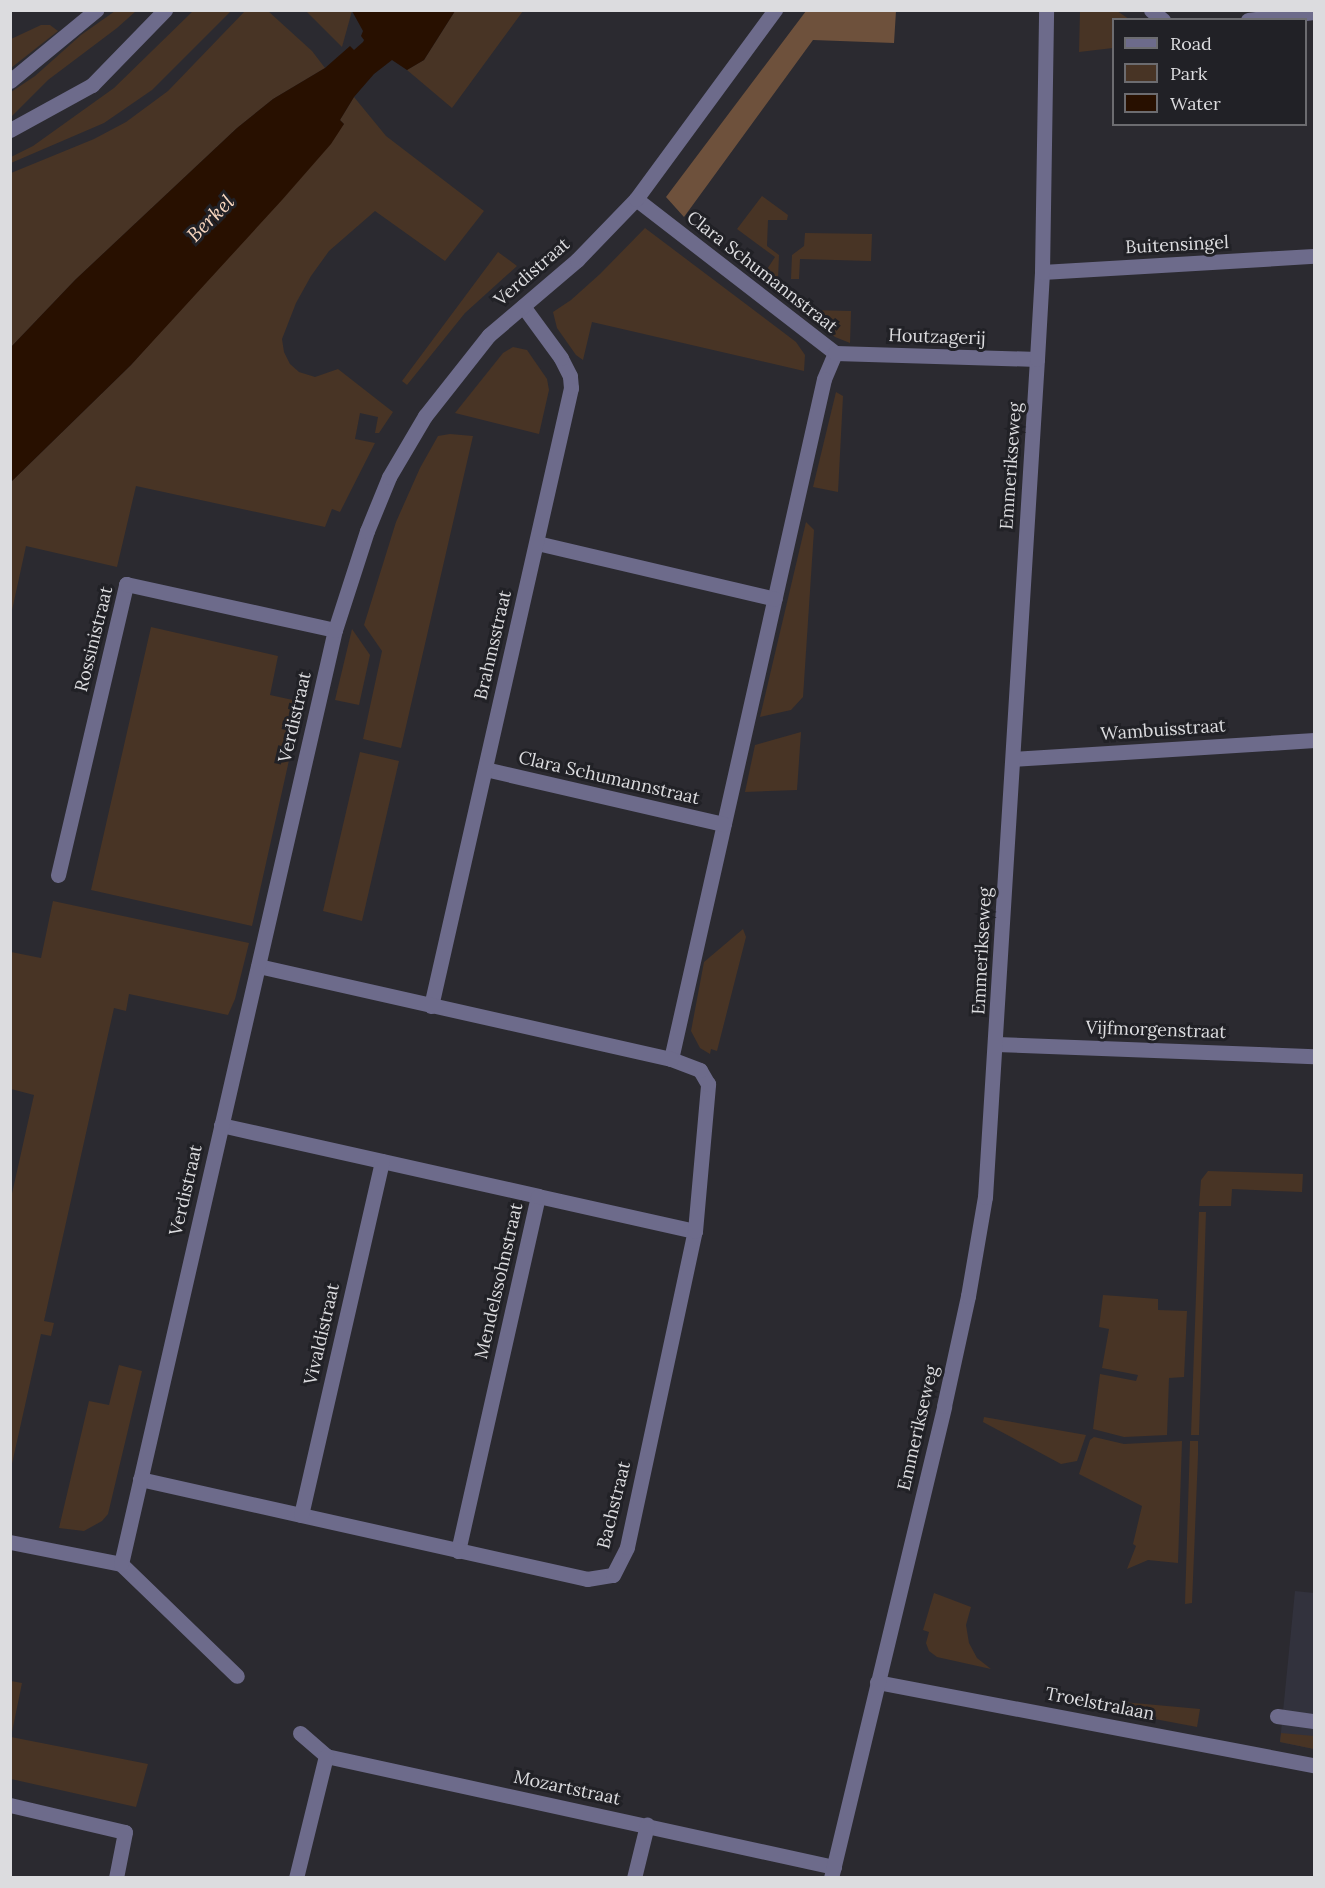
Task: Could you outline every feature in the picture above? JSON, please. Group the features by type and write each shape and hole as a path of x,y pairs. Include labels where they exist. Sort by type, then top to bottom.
{"street":[{"path":"10,81 96,10"},
{"path":"10,130 92,85 165,10"},
{"name":"Verdistraat","path":"121,1564 334,630 389,477 424,416 489,335 577,260 636,199 775,10"},
{"name":"Emmerikseweg","path":"832,1872 944,1406 968,1296 985,1197 1042,272 1046,10"},
{"path":"1264,18 1314,12"},
{"name":"Clara Schumannstraat","path":"636,199 835,353 824,380 671,1059"},
{"name":"Buitensingel","path":"1042,272 1314,256"},
{"name":"Brahmsstraat","path":"431,1006 537,543 570,382 561,358 523,306"},
{"name":"Houtzagerij","path":"835,353 1037,359"},
{"path":"537,543 775,599"},
{"name":"Rossinistraat","path":"58,875 126,584 334,630"},
{"name":"Wambuisstraat","path":"1013,759 1314,740"},
{"name":"Clara Schumannstraat","path":"485,769 724,824"},
{"path":"258,966 671,1059"},
{"name":"Vijfmorgenstraat","path":"996,1044 1314,1056"},
{"name":"Bachstraat","path":"140,1479 587,1580 613,1575 627,1547 695,1231 708,1084 700,1070 671,1059"},
{"name":"Mendelssohnstraat","path":"221,1125 538,1196 458,1551"},
{"name":"Vivaldistraat","path":"301,1515 382,1161"},
{"path":"538,1196 695,1231"},
{"path":"10,1542 121,1564 237,1676"},
{"name":"Troelstralaan","path":"877,1682 1314,1765"},
{"path":"1277,1716 1314,1721"},
{"name":"Mozartstraat","path":"300,1733 326,1756 647,1825 832,1872"},
{"path":"296,1878 326,1756"},
{"path":"10,1805 124,1832 116,1878"},
{"path":"634,1878 647,1825"}],"shaded area":[{"path":"806,11 896,11 894,43 813,40 684,217 666,197"},
{"path":"1295,1591 1314,1593 1314,1749 1280,1742"}],"green space":[{"path":"194,10 231,11 152,90 104,123 11,163 11,157 33,146 114,88"},
{"path":"1080,10 1117,11 1128,18 1112,18 1112,48 1079,52"},
{"path":"115,11 136,11 48,80 11,117 11,92 35,76 81,35"},
{"path":"245,11 268,11 312,51 325,68 273,99 237,128 75,280 11,347 11,173 94,139 126,122 168,91"},
{"path":"306,11 352,11 342,47"},
{"path":"455,11 523,11 452,108 407,70 424,60"},
{"path":"41,25 50,25 58,31 11,68 11,39"},
{"path":"354,97 386,136 484,211 445,261 375,211 329,251 311,276 296,303 282,339 284,352 290,364 299,372 315,377 338,369 393,412 379,433 375,433 378,417 360,413 355,439 375,443 340,512 332,509 325,527 136,486 117,567 26,546 11,615 11,482 131,365 344,124 340,120"},
{"path":"762,196 788,215 787,220 768,220 767,246 779,255 778,279 762,277 775,257 737,229"},
{"path":"645,228 796,342 805,355 804,371 592,322 583,360 576,355 557,328 553,312 571,300 600,274"},
{"path":"805,233 872,234 871,261 800,259 799,279 791,279 792,255 804,246"},
{"path":"498,252 517,266 465,313 407,385 402,381"},
{"path":"809,310 851,311 850,343 835,337 809,314"},
{"path":"513,347 527,350 547,379 549,390 539,434 455,413 503,353"},
{"path":"836,392 843,396 838,492 813,487"},
{"path":"450,434 473,436 401,748 363,739 382,651 364,625 396,522 420,468 438,436"},
{"path":"806,522 814,530 803,697 791,710 760,717"},
{"path":"151,627 278,656 270,695 302,702 252,926 91,890"},
{"path":"352,629 370,655 359,705 335,700"},
{"path":"801,732 797,790 745,792 755,745"},
{"path":"360,752 399,761 362,921 323,911"},
{"path":"53,901 249,943 235,999 228,1015 129,994 126,1011 114,1008 44,1321 54,1323 51,1336 41,1334 11,1468 11,1198 34,1095 11,1089 11,952 41,958"},
{"path":"743,929 746,937 717,1051 711,1049 710,1054 700,1048 691,1031 704,962"},
{"path":"1208,1171 1303,1174 1302,1192 1232,1189 1231,1206 1199,1206 1201,1180"},
{"path":"1199,1212 1206,1212 1199,1435 1191,1435"},
{"path":"1103,1295 1158,1299 1158,1310 1187,1311 1184,1377 1169,1378 1167,1435 1124,1437 1093,1429 1100,1374 1136,1381 1138,1375 1102,1368 1109,1329 1099,1327"},
{"path":"119,1365 142,1371 108,1514 102,1521 84,1531 59,1528 89,1401 109,1405"},
{"path":"984,1417 1086,1435 1077,1461 1061,1464 983,1422"},
{"path":"1094,1437 1124,1444 1182,1441 1178,1563 1148,1560 1127,1569 1136,1546 1133,1544 1142,1506 1079,1474 1090,1440"},
{"path":"1190,1441 1198,1441 1198,1455 1192,1603 1185,1604"},
{"path":"934,1593 971,1607 966,1625 969,1643 977,1658 991,1669 937,1657 929,1651 926,1643 929,1632 923,1630"},
{"path":"11,1681 22,1683 11,1737"},
{"path":"1090,1699 1200,1709 1197,1727 1086,1706"},
{"path":"1281,1733 1314,1736 1314,1749 1280,1742"},
{"path":"11,1737 148,1764 136,1807 11,1779"}],"water":[{"name":"Berkel","path":"352,11 455,11 424,60 407,70 392,60 374,74 354,97 340,120 344,124 331,144 282,200 131,365 11,482 11,347 75,280 237,128 273,99 325,68 350,46 354,50 363,42 361,36 363,31"}]}
